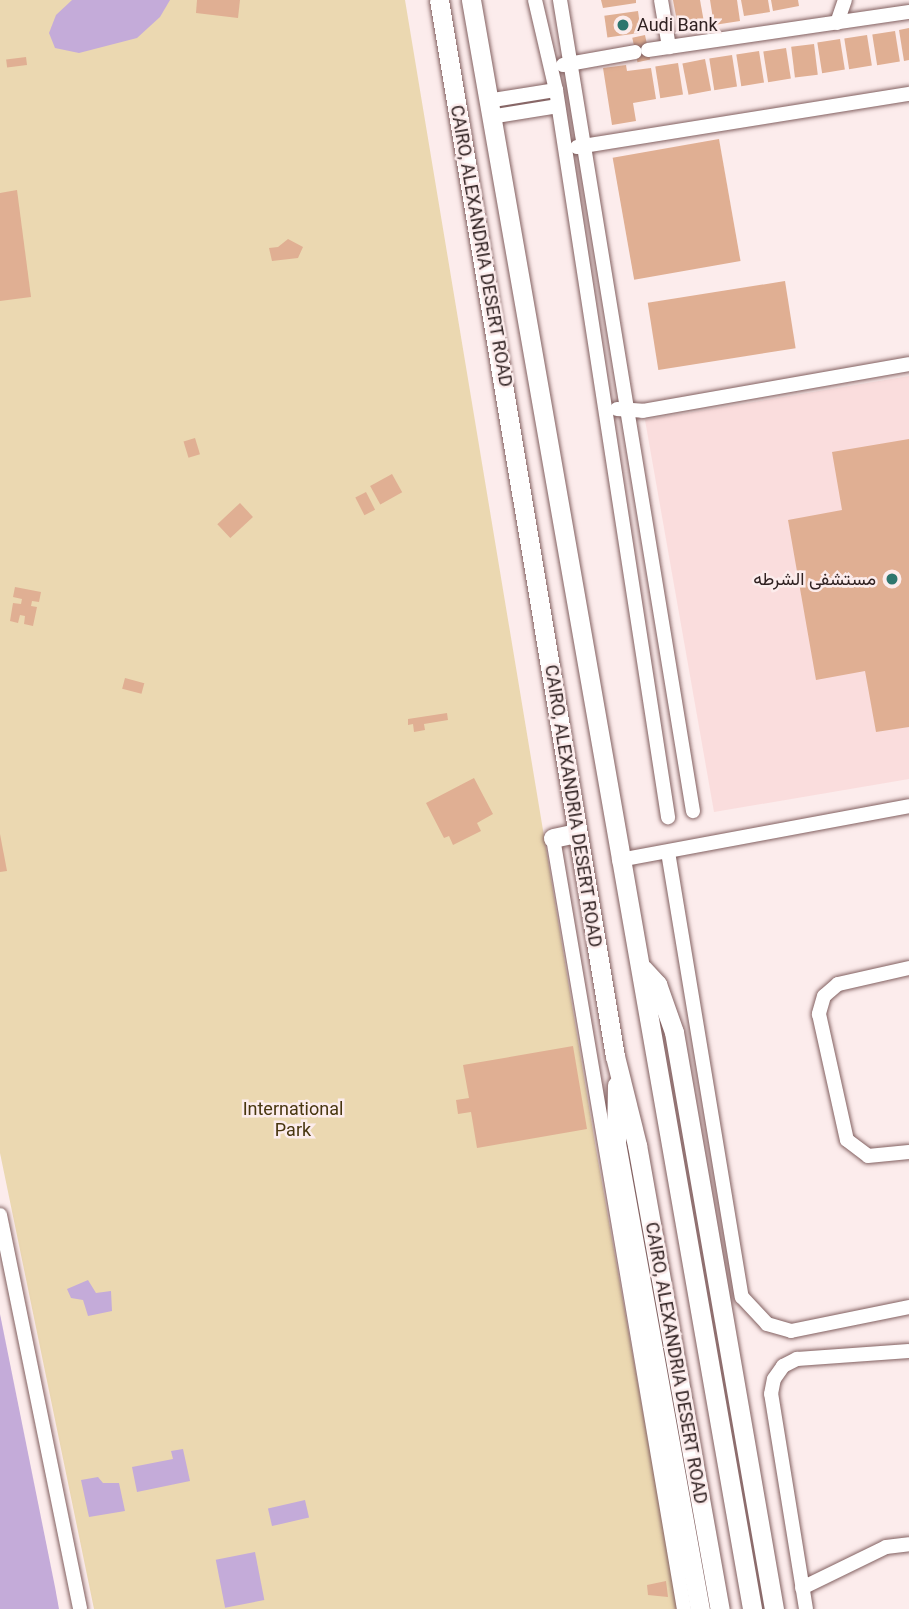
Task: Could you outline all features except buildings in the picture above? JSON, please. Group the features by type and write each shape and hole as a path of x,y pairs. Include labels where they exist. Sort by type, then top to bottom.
{"highway":[{"name":"CAIRO, ALEXANDRIA DESERT ROAD","path":"439,0 618,1074 637,1145 720,1609"},
{"name":"CAIRO, ALEXANDRIA DESERT ROAD","path":"471,0 619,860 642,967 752,1609"},
{"path":"553,838 577,833"},
{"path":"642,967 657,984 674,1032 774,1609"},
{"path":"618,1074 616,1143 700,1609"}],"street":[{"path":"535,0 556,90 668,817"},
{"path":"560,0 625,411 693,811"},
{"path":"661,0 669,47"},
{"path":"837,23 845,0"},
{"path":"551,67 641,51 909,12"},
{"path":"489,109 556,90"},
{"path":"565,149 909,94"},
{"path":"489,109 558,106"},
{"path":"605,407 625,411 909,364"},
{"path":"619,860 909,806"},
{"path":"553,838 684,1609"},
{"path":"668,852 742,1297 767,1324 790,1331 909,1307"},
{"path":"909,968 838,984 824,996 819,1014 847,1140 868,1156 909,1152"},
{"path":"0,1215 80,1609"},
{"path":"806,1609 772,1394 774,1379 783,1366 797,1359 909,1351"},
{"path":"802,1588 886,1547 909,1544"}],"shaded area":[{"path":"72,0 170,0 160,17 137,38 79,53 55,48 49,33 56,15"},
{"path":"909,376 909,779 714,812 645,420"},
{"path":"88,1280 96,1293 111,1291 112,1311 88,1316 83,1300 71,1298 67,1289"},
{"path":"0,1314 55,1587 59,1609 0,1609"},
{"path":"183,1449 190,1481 137,1492 132,1467 173,1459 171,1451"},
{"path":"98,1477 103,1483 119,1483 125,1511 89,1517 81,1480"},
{"path":"305,1500 309,1518 272,1526 268,1509"},
{"path":"255,1552 264,1600 225,1608 216,1560"}],"green space":[{"name":"International Park","path":"0,0 405,0 596,1149 678,1609 94,1609 0,1153"}],"place":[{"name":"Audi Bank","path":"623,25"},
{"name":"مستشفى الشرطه","path":"892,579"}]}
